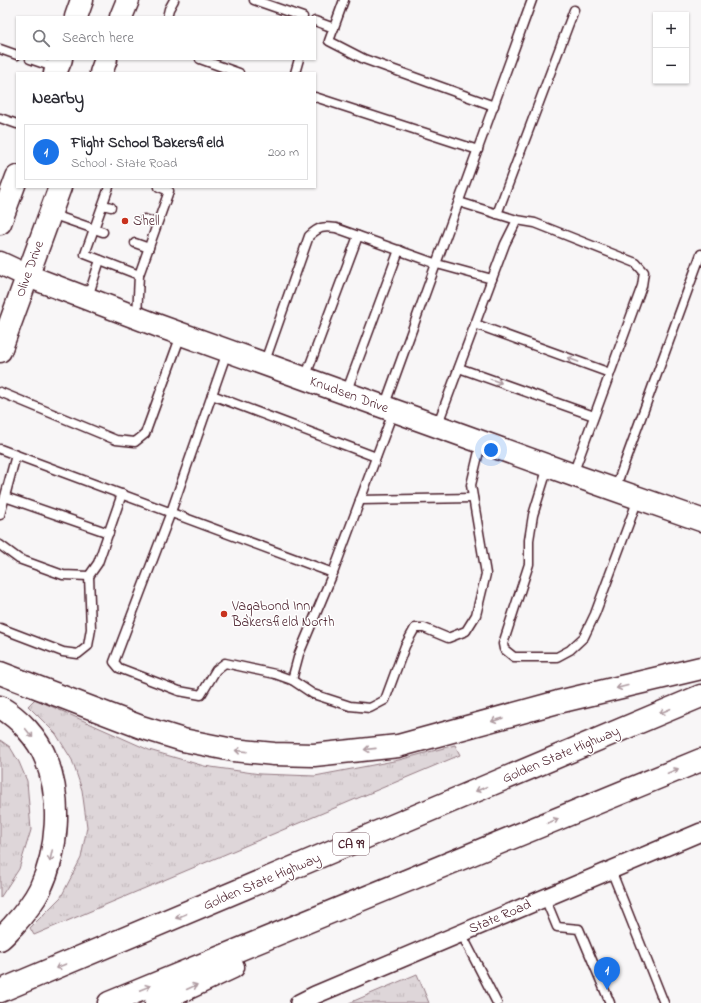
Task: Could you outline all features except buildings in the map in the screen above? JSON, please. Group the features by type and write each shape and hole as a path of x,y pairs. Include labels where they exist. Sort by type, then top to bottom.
{"main road":[{"path":"121,16 128,0"},
{"path":"101,72 106,60"},
{"path":"0,223 16,180"},
{"name":"Olive Drive","path":"0,351 60,188"},
{"name":"Knudsen Drive","path":"0,263 28,276 182,335 701,520"},
{"path":"0,673 141,727 183,740 233,750 274,754 314,755 398,746 558,702 701,668"},
{"name":"Golden State Highway","path":"0,991 701,696"},
{"path":"0,707 21,723 33,736 46,758 53,786 56,812 55,838 49,865 39,890 23,915 0,939"},
{"path":"109,1003 701,760"},
{"path":"156,1003 517,836"}],"street":[{"name":"State Road","path":"299,1003 701,832"}],"lane":[{"path":"167,16 174,0"},
{"path":"254,0 300,16"},
{"path":"344,0 330,41 364,59 494,106"},
{"path":"292,680 299,654 333,573 376,457 389,409 436,264 532,0"},
{"path":"497,214 574,10"},
{"path":"316,21 334,28"},
{"path":"0,49 16,55"},
{"path":"34,60 58,67"},
{"path":"203,60 236,72"},
{"path":"295,72 300,60"},
{"path":"316,97 478,150"},
{"path":"0,118 16,124"},
{"path":"109,188 85,254 139,275"},
{"path":"137,318 139,275 169,191 162,188"},
{"path":"459,202 517,220 535,223 636,263 644,272 642,286 572,475"},
{"path":"103,205 112,207"},
{"path":"50,214 102,232"},
{"path":"144,219 157,223"},
{"path":"437,427 504,244 517,220"},
{"path":"264,364 309,236 316,230 326,226 336,228 436,264 492,279"},
{"path":"305,379 358,236"},
{"path":"135,243 149,248"},
{"path":"345,394 399,250"},
{"path":"615,490 701,254"},
{"path":"88,299 100,260"},
{"path":"475,324 610,373"},
{"path":"0,392 116,440 135,442 144,434 182,335"},
{"path":"227,351 171,512 114,662 119,668 179,691 201,695 216,670 226,664 275,674 292,680 313,694 350,706 370,708 385,700 405,646 415,628 424,628 448,638 466,632 476,615 486,574 471,485 481,442"},
{"path":"459,368 594,416"},
{"path":"212,395 376,457"},
{"path":"0,449 333,573"},
{"path":"0,515 16,455"},
{"path":"548,466 533,515 528,540 529,564 503,644 504,649 514,657 557,657 570,650 584,637 595,614 639,497"},
{"path":"0,628 63,652 78,654 88,646 92,629 89,576 98,564 122,494"},
{"path":"5,497 109,534"},
{"path":"360,500 473,498"},
{"path":"0,545 19,559 63,575 89,576"},
{"path":"611,870 664,1003"},
{"path":"545,898 558,927 579,929 610,1003"},
{"path":"461,933 497,1003"}],"green space":[{"path":"35,699 149,750 204,766 260,774 315,776 399,760 455,745 460,755 34,935 30,928 61,897 81,858 87,827 82,790 72,760 56,734 28,706"},
{"path":"0,740 10,747 19,762 27,781 31,830 19,869 0,898"},
{"path":"417,974 429,1003 349,1003"}],"place":[{"name":"Shell","path":"125,221"},
{"name":"Vagabond Inn Bakersfield North","path":"224,614"},
{"name":"Flight School Bakersfield","path":"607,990"}]}
